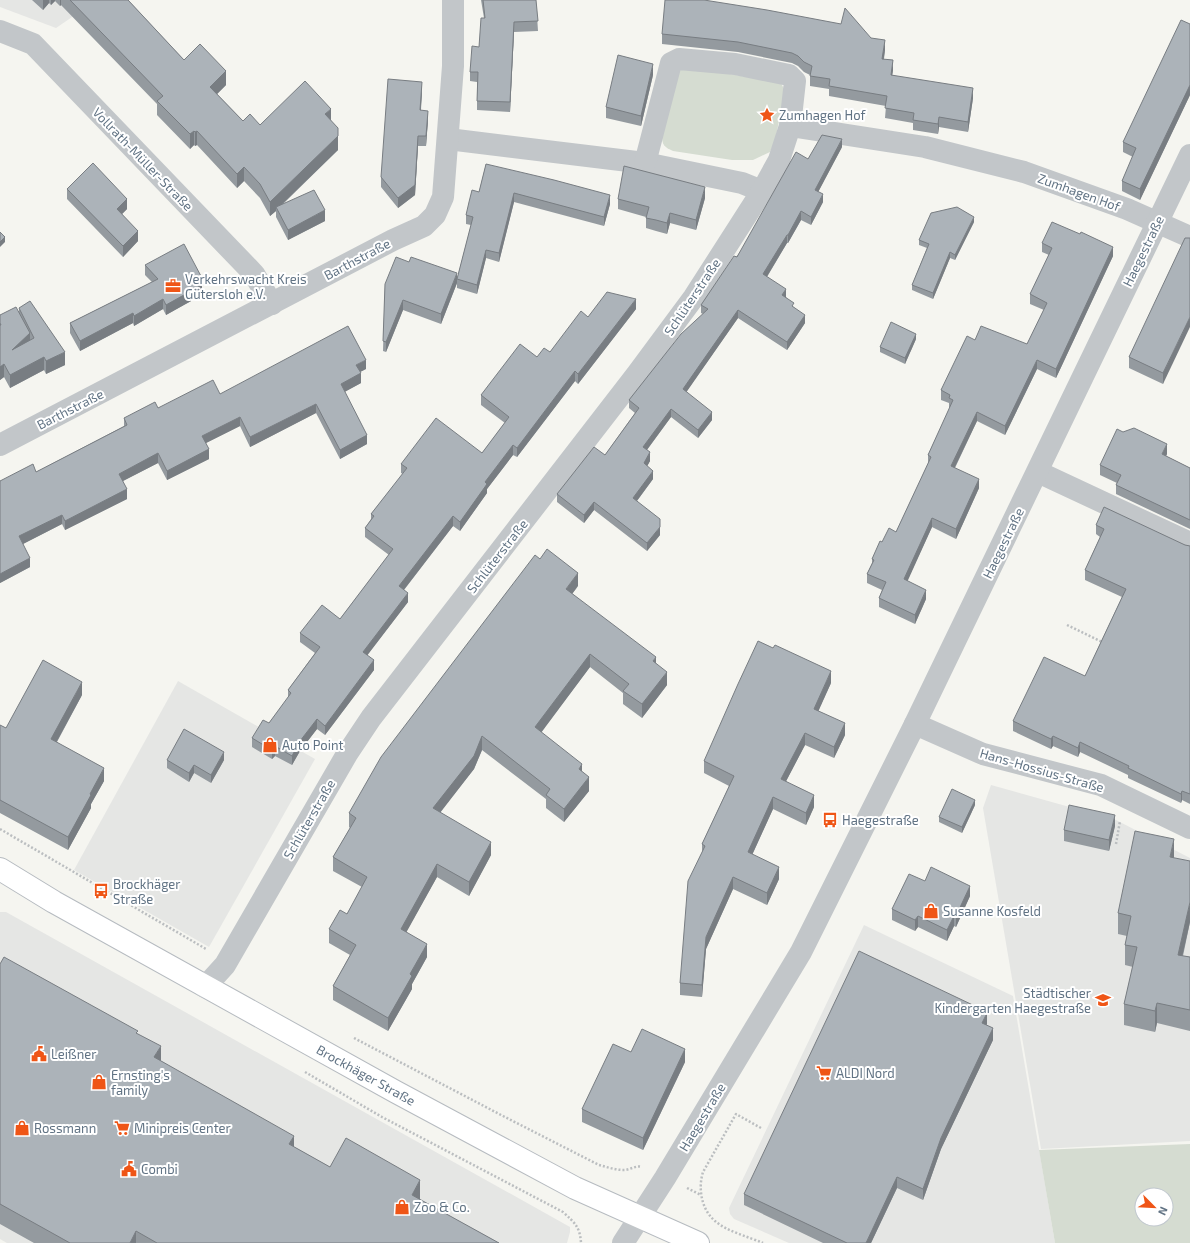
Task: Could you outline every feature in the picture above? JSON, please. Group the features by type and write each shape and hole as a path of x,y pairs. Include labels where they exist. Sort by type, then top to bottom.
{"main road":[{"name":"Brockhäger Straße","path":"0,869 54,902 205,987 575,1188 698,1243"}],"street":[{"name":"Barthstraße","path":"0,445 393,240 424,226 435,215 443,197 452,66 453,0"},
{"name":"Vollrath-Müller-Straße","path":"0,31 34,44 254,274 272,304"},
{"path":"645,163 671,63 679,59 735,64 789,75 795,81 790,126"},
{"name":"Schlüterstraße","path":"205,987 224,967 343,761 367,724 637,374 694,297 762,191 779,160 790,126"},
{"name":"Zumhagen Hof","path":"790,126 925,147 1024,172 1127,209 1190,237"},
{"path":"448,140 645,163 742,183 762,191"},
{"name":"Haegestraße","path":"623,1243 669,1172 801,952 915,724 1038,472 1190,155"},
{"path":"1038,472 1190,543"},
{"name":"Hans-Hossius-Straße","path":"915,724 983,754 1101,785 1190,828"}],"path":[{"path":"1067,625 1108,645"},
{"path":"0,829 209,951 224,967"},
{"path":"348,1035 588,1159 613,1169 625,1170 640,1166 644,1168"},
{"path":"761,1128 736,1114 703,1172 700,1182 701,1195 705,1207 714,1220 728,1228 763,1243"},
{"path":"585,1165 588,1159"},
{"path":"693,1191 701,1195"},
{"path":"563,1212 573,1221 580,1232 581,1243"}],"shaded area":[{"path":"0,0 97,0 56,28 0,7"},
{"path":"684,66 781,83 785,91 775,141 770,152 753,160 732,160 673,151 666,147 662,141 662,135 677,72"},
{"path":"178,681 315,759 209,947 74,870"},
{"name":"Städtischer Kindergarten Haegestraße","path":"991,785 1116,820 1190,858 1190,1141 1041,1149 983,808"},
{"path":"0,912 6,912 570,1227 567,1243 7,1243 0,1239"},
{"path":"864,925 1013,996 1055,1243 789,1243 734,1219 730,1214 729,1208"},
{"path":"1190,1144 1190,1243 1055,1243 1039,1150"}],"building":[{"path":"70,0 128,0 184,60 200,44 226,71 210,87 243,121 250,114 260,125 305,81 331,109 325,114 338,128 338,136 270,202 260,184 244,167 237,174 197,131 190,134 157,101 163,96"},
{"path":"483,0 536,0 538,21 514,22 510,102 477,101 478,72 470,72 472,46 479,47 481,18 485,18"},
{"path":"665,0 704,0 841,24 845,8 871,38 885,40 882,59 893,60 891,75 973,88 968,122 939,117 938,124 913,120 914,113 885,108 887,96 829,86 830,79 810,76 812,66 792,53 738,42 662,34"},
{"path":"1181,20 1190,24 1190,85 1140,189 1122,181 1136,148 1123,142"},
{"path":"618,55 653,64 641,116 606,107"},
{"path":"388,79 422,82 420,110 428,111 426,136 418,136 415,185 398,198 381,177"},
{"path":"822,135 842,139 815,190 823,194 811,217 801,211 788,235 763,274 786,289 782,295 794,303 792,306 805,315 787,342 738,310 683,389 712,412 698,430 671,409 643,447 650,452 644,463 653,471 633,498 660,519 660,527 647,543 594,502 584,515 557,494 594,447 605,455 639,408 629,400 681,334 708,309 701,305 734,256 737,257 796,152 808,159"},
{"path":"93,163 127,199 117,209 138,231 123,246 67,189"},
{"path":"486,164 610,195 604,217 514,193 499,253 486,250 477,285 457,279 473,217 466,215 472,190 479,192"},
{"path":"624,166 705,187 696,220 670,213 667,223 646,218 649,207 618,199"},
{"path":"314,190 325,210 288,230 276,207"},
{"path":"957,207 974,217 955,255 950,252 933,293 912,285 929,244 919,240 931,213"},
{"path":"1052,222 1080,234 1081,232 1113,247 1056,369 1037,360 1005,426 977,412 951,466 979,479 956,529 932,518 904,579 926,590 915,615 879,598 886,582 867,574 874,560 872,559 880,541 882,542 889,528 896,532 931,457 928,455 953,400 949,398 950,395 941,390 967,336 975,340 981,326 1027,344 1047,303 1030,294 1052,248 1042,243"},
{"path":"0,232 5,237 0,242"},
{"path":"1185,238 1190,238 1190,317 1163,373 1129,357"},
{"path":"184,244 202,278 200,286 166,305 163,299 134,316 133,313 80,341 70,323 158,279 145,265"},
{"path":"396,257 409,262 411,257 457,273 441,314 403,300 386,342 383,341 385,284"},
{"path":"607,292 636,299 578,374 575,371 517,448 513,445 485,482 487,484 460,522 453,516 399,586 408,593 363,652 374,660 325,726 317,719 300,741 292,756 275,746 272,750 252,738 263,720 269,723 291,693 288,690 320,647 300,633 322,605 340,619 393,549 365,528 374,516 371,514 407,468 401,464 436,418 482,453 509,417 481,395 520,344 537,357 544,348 550,352 581,311 588,317"},
{"path":"30,301 65,352 46,361 44,357 10,375 4,364 0,367 0,315 16,307 30,333 12,350 34,338 19,308"},
{"path":"891,322 916,334 905,358 880,347"},
{"path":"348,326 366,360 356,365 361,373 341,384 367,435 340,450 316,404 250,437 240,417 202,436 209,449 167,471 158,453 119,474 127,489 65,521 62,515 19,536 30,558 0,574 0,481 33,464 36,472 127,425 124,418 155,402 158,408 213,380 220,394"},
{"path":"1134,428 1167,444 1162,454 1190,468 1190,520 1116,485 1121,475 1100,465 1117,429 1123,432"},
{"path":"1104,507 1190,546 1190,794 1182,791 1181,794 1080,742 1078,748 1053,736 1051,739 1013,721 1044,657 1085,676 1126,589 1085,570 1104,529 1096,525"},
{"path":"547,549 578,573 566,589 656,657 653,661 667,672 642,704 623,691 629,684 590,654 535,727 582,764 579,769 589,777 564,809 546,795 550,789 482,736 474,756 433,808 491,842 469,882 437,864 401,929 427,944 410,974 412,976 388,1018 333,986 356,945 329,929 340,910 347,914 367,877 333,857 356,818 349,813 381,757 535,555 540,559"},
{"path":"758,641 773,648 775,645 831,671 814,709 845,723 834,747 805,733 781,779 814,795 806,813 773,797 748,852 779,867 767,893 733,877 706,937 702,985 680,983 688,881 705,846 702,844 734,776 704,761"},
{"path":"43,660 82,682 51,739 104,768 68,837 0,800 0,725 6,728"},
{"path":"184,729 224,752 211,775 194,765 189,773 167,760"},
{"path":"952,789 975,800 962,827 939,817"},
{"path":"1069,805 1115,815 1109,840 1064,830"},
{"path":"1135,831 1174,839 1170,857 1190,861 1190,902 1178,955 1190,957 1190,1010 1157,1003 1155,1011 1124,1004 1137,947 1125,945 1131,916 1118,913"},
{"name":"Susanne Kosfeld","path":"931,867 970,886 956,916 954,916 947,930 918,916 915,920 892,909 909,874 925,881"},
{"path":"859,951 977,1007 987,1013 982,1023 993,1028 941,1138 923,1189 897,1177 866,1243 847,1243 744,1194"},
{"name":"Minipreis Center","path":"4,957 138,1031 136,1033 161,1046 154,1057 294,1136 289,1144 330,1167 346,1138 420,1180 412,1195 499,1243 157,1243 136,1231 130,1243 70,1243 0,1204 0,964"},
{"path":"642,1029 685,1049 643,1138 582,1109 613,1044 631,1052"}],"place":[{"name":"Zumhagen Hof","path":"767,115"},
{"name":"Verkehrswacht Kreis Gütersloh e.V.","path":"173,286"},
{"name":"Auto Point","path":"270,745"},
{"name":"Haegestraße","path":"830,820"},
{"name":"Brockhäger Straße","path":"101,891"},
{"name":"Susanne Kosfeld","path":"931,911"},
{"name":"Städtischer Kindergarten Haegestraße","path":"1103,1000"},
{"name":"Leißner","path":"39,1054"},
{"name":"ALDI Nord","path":"824,1073"},
{"name":"Ernsting's family","path":"99,1082"},
{"name":"Rossmann","path":"22,1128"},
{"name":"Minipreis Center","path":"122,1128"},
{"name":"Combi","path":"129,1169"},
{"name":"Zoo & Co.","path":"402,1207"}]}
